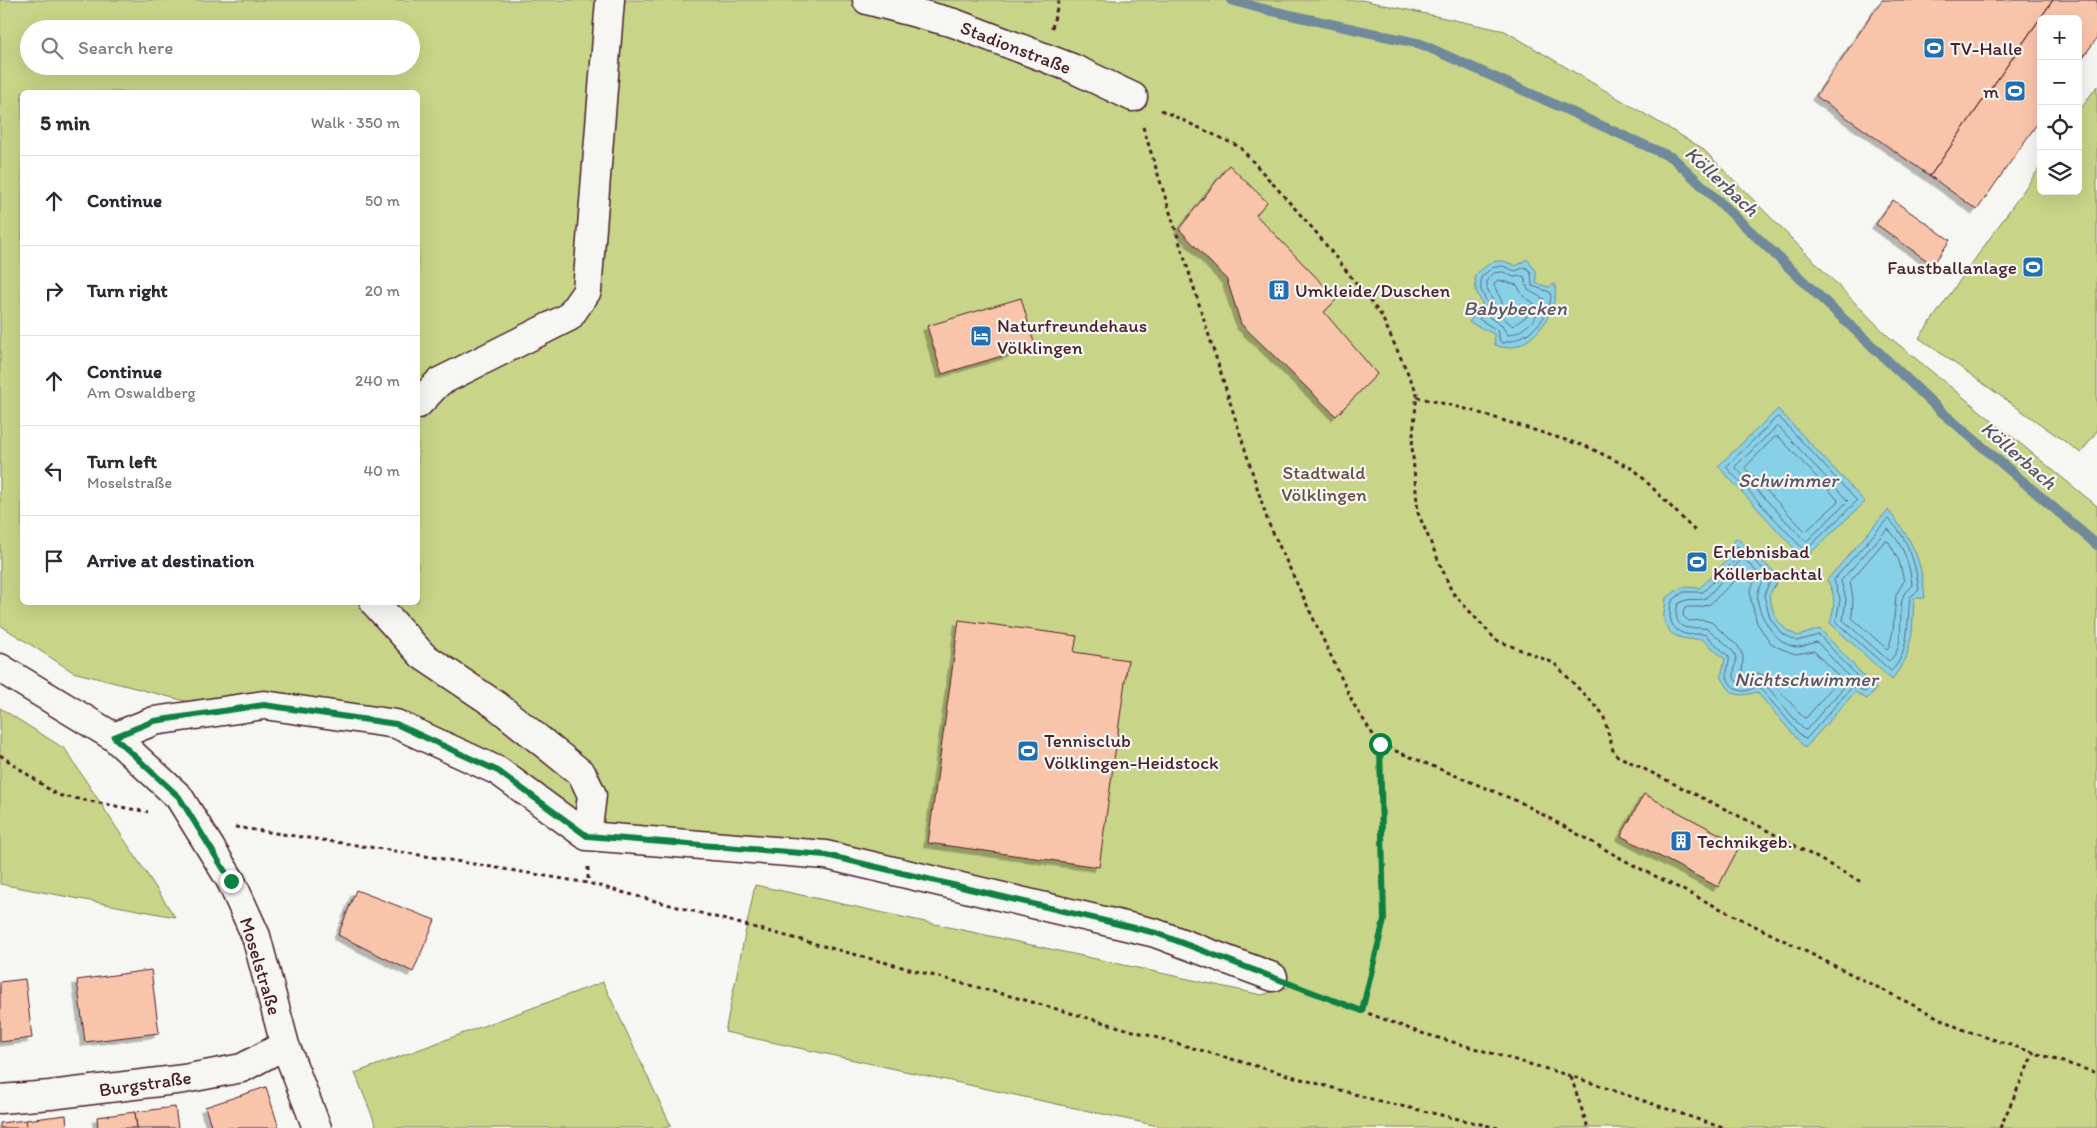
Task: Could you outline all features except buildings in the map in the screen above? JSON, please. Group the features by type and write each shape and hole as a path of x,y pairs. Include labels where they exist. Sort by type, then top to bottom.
{"street":[{"path":"420,402 439,382 569,317 587,291 610,0"},
{"name":"Stadionstraße","path":"867,0 954,23 1072,68 1133,97"},
{"path":"377,605 423,656 496,705 582,774 592,795 587,836"},
{"name":"Moselstraße","path":"0,668 114,737 179,797 231,881 256,936 285,1045 317,1128"},
{"path":"114,737 154,721 264,705 396,724 498,771 587,836 826,855 1156,933 1273,977"},
{"name":"Burgstraße","path":"0,1099 184,1079 242,1068 285,1045"}],"path":[{"path":"1133,97 1240,147 1315,231 1381,315 1417,393 1412,446 1418,513 1452,592 1496,640 1554,663 1603,714 1614,754 1760,826 1863,884"},
{"path":"1133,97 1268,522 1354,705 1380,744 1384,920 1362,1011"},
{"path":"1417,397 1470,410 1588,447 1635,470 1696,532"},
{"path":"1380,744 1522,803 1633,864 1961,1028 2097,1073"},
{"path":"389,850 588,882 1025,1000 1375,1100 1498,1128"},
{"path":"1273,977 1418,1032 1571,1076 1723,1128"},
{"path":"2000,1128 2034,1052"},
{"path":"1571,1076 1588,1128"}],"green space":[{"name":"Stadtwald Völklingen","path":"0,0 1362,0 1505,31 1702,148 1888,336 2097,506 2097,1128 1167,1128 725,1032 755,885 1262,995 1294,985 1155,933 960,887 587,836 396,724 193,703 73,672 0,625"},
{"name":"Faustballanlage","path":"2097,86 2097,431 2081,453 1919,338 2037,172 2037,195 2082,195 2082,107"},
{"path":"0,708 65,749 175,917 0,884"},
{"path":"603,982 671,1126 664,1128 377,1128 355,1073"}],"water":[{"name":"Babybecken","path":"1527,259 1536,271 1536,283 1548,287 1555,284 1552,308 1538,331 1529,339 1507,348 1495,345 1494,334 1469,322 1483,305 1476,291 1475,275 1494,262 1503,261 1516,266"},
{"name":"Schwimmer","path":"1778,409 1865,502 1804,559 1718,466"},
{"name":"Nichtschwimmer","path":"1888,510 1910,541 1921,572 1925,598 1914,598 1912,634 1906,658 1892,680 1830,623 1834,601 1832,590 1827,580"},
{"name":"Nichtschwimmer","path":"1737,538 1780,577 1769,595 1777,620 1781,625 1798,636 1820,629 1876,689 1867,699 1855,692 1805,748 1757,692 1739,695 1731,691 1721,676 1725,659 1702,639 1678,637 1669,631 1666,626 1664,617 1666,598 1682,587 1700,588 1730,557 1726,550"}],"waterway":[{"name":"Köllerbach","path":"1231,0 1263,9 1421,44 1673,158 1943,413 2097,545"}],"place":[{"name":"TV-Halle","path":"1934,48"},
{"name":"m","path":"2015,91"},
{"name":"Faustballanlage","path":"2033,267"},
{"name":"Umkleide/Duschen","path":"1279,290"},
{"name":"Naturfreundehaus Völklingen","path":"981,336"},
{"name":"Erlebnisbad Köllerbachtal","path":"1697,562"},
{"name":"Tennisclub Völklingen-Heidstock","path":"1028,751"},
{"name":"Technikgeb.","path":"1681,841"}],"route":[{"path":"231,881 179,797 114,737 154,721 264,705 396,724 498,771 587,836 826,855 1156,933 1362,1011 1384,920 1380,744"}]}
